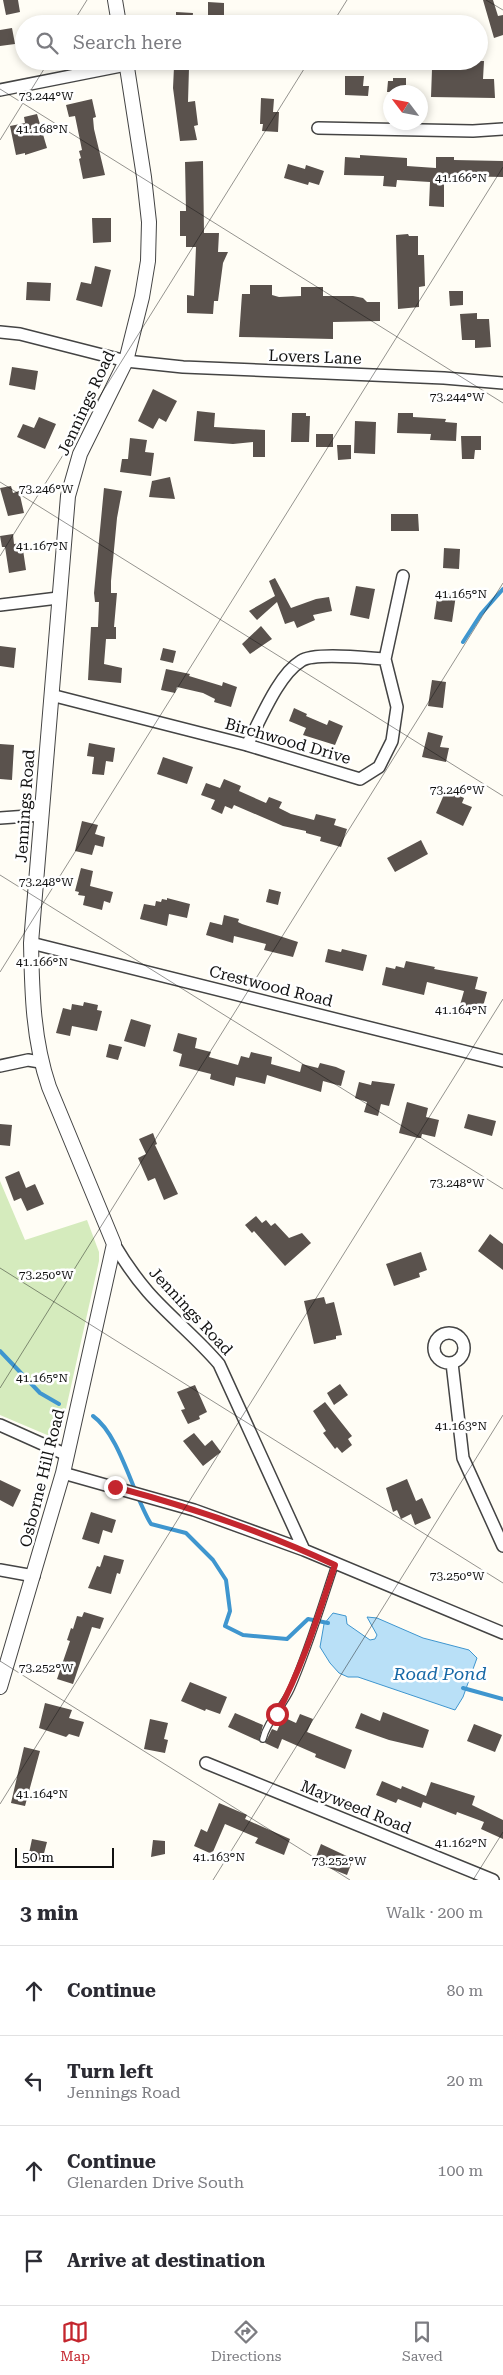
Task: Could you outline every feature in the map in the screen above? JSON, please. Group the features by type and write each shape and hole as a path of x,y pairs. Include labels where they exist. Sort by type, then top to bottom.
{"street":[{"path":"115,0 118,15"},
{"path":"0,90 93,70"},
{"name":"Jennings Road","path":"127,70 144,177 148,222 145,280 126,361 92,430 74,474 68,496 58,598 31,943 32,1010 40,1062 114,1244 134,1276 203,1345 219,1364 304,1550"},
{"path":"318,128 503,130"},
{"name":"Lovers Lane","path":"0,332 20,334 126,361 241,371 444,378 503,383"},
{"name":"Birchwood Drive","path":"51,695 247,745 360,779 379,767 392,741 397,707 385,659 403,576"},
{"path":"0,605 58,598"},
{"path":"247,745 286,674 302,660 328,656 385,659"},
{"path":"0,818 42,815"},
{"name":"Crestwood Road","path":"31,943 503,1061"},
{"path":"0,1066 28,1060 40,1062"},
{"name":"Osborne Hill Road","path":"0,1687 63,1473 114,1244"},
{"path":"452,1363 463,1458 503,1546"},
{"path":"0,1425 67,1455"},
{"path":"63,1473 144,1495 304,1550 335,1565 503,1634"},
{"path":"0,1570 34,1576"},
{"name":"Mayweed Road","path":"206,1763 493,1880"}],"lane":[{"path":"263,1739 265,1728 277,1714 290,1690 316,1627 335,1565"}],"green space":[{"path":"0,1181 25,1240 87,1220 99,1252 99,1261 59,1440 0,1415"}],"water":[{"name":"Road Pond","path":"333,1613 346,1616 347,1624 370,1640 375,1639 377,1635 367,1617 377,1618 423,1638 469,1650 477,1658 463,1697 455,1710 358,1677 348,1677 339,1673 320,1647 324,1624"}],"building":[{"path":"3,0 18,0 20,12 6,15"},
{"path":"483,0 493,0 498,16 503,15 503,35 494,38"},
{"path":"208,2 224,3 224,15 208,15"},
{"path":"176,12 193,13 193,15 176,15"},
{"path":"12,28 15,44 0,46 0,30"},
{"path":"174,70 189,70 188,102 195,101 198,125 194,126 197,140 180,141 173,88"},
{"path":"432,70 484,70 483,79 494,79 495,98 431,97"},
{"path":"345,76 364,76 363,86 369,86 368,96 345,95"},
{"path":"393,78 406,78 406,85 388,85 388,81 393,81"},
{"path":"261,98 274,99 273,112 279,112 278,132 262,131 263,124 260,124"},
{"path":"92,99 96,117 93,118 94,129 105,175 83,179 79,159 81,158 79,151 82,150 75,116 69,117 66,105"},
{"path":"37,114 47,148 25,155 25,153 16,155 10,126 25,123 24,117"},
{"path":"360,155 407,158 407,166 436,168 436,157 454,157 454,160 503,161 503,177 450,176 450,180 444,180 444,207 429,206 430,182 397,180 396,187 383,186 384,176 344,175 345,157 360,158"},
{"path":"203,161 204,233 219,233 218,252 228,252 223,263 218,301 214,301 213,314 187,313 187,295 194,296 196,247 186,247 186,236 180,236 180,211 186,211 185,162"},
{"path":"288,164 305,169 306,165 324,171 319,185 309,182 308,185 284,178"},
{"path":"92,218 111,218 111,242 93,243"},
{"path":"408,234 409,236 418,236 418,255 424,255 425,286 419,287 419,307 398,309 396,235"},
{"path":"95,266 111,270 102,307 76,300 81,282 91,284"},
{"path":"27,282 51,283 50,301 26,300"},
{"path":"250,285 272,285 272,295 279,297 301,296 301,287 323,287 323,296 353,296 363,298 367,302 380,302 380,321 333,322 333,339 239,337 242,294 250,294"},
{"path":"449,291 463,291 463,305 450,306"},
{"path":"477,313 477,319 489,319 491,347 475,348 475,340 462,340 460,314"},
{"path":"12,367 38,371 35,390 9,385"},
{"path":"153,389 177,401 166,422 159,418 153,429 138,421"},
{"path":"197,411 215,413 214,427 265,430 265,457 253,457 253,442 233,444 194,441"},
{"path":"292,413 306,413 306,416 310,416 309,442 291,442"},
{"path":"398,413 413,413 413,417 446,419 445,422 457,423 456,441 430,440 431,434 397,433"},
{"path":"39,417 56,424 45,449 17,437 23,424 34,428"},
{"path":"355,421 376,422 375,454 354,453"},
{"path":"316,434 333,434 333,447 316,447"},
{"path":"461,436 481,436 481,450 475,450 474,459 462,459"},
{"path":"130,438 147,440 145,452 154,453 151,476 120,472 122,459 128,459"},
{"path":"337,445 351,445 351,459 338,460"},
{"path":"170,477 175,499 149,497 152,481"},
{"path":"11,486 13,493 19,491 24,513 8,516 0,488"},
{"path":"104,488 122,491 117,518 111,581 111,593 117,593 114,627 116,627 116,639 106,639 104,664 122,668 121,683 88,680 91,627 98,627 99,602 95,602 94,593"},
{"path":"391,514 418,514 419,531 391,531"},
{"path":"13,534 14,544 22,543 26,570 9,573 5,547 2,547 0,536"},
{"path":"444,548 460,549 459,569 443,568"},
{"path":"275,578 291,608 316,599 329,597 332,611 313,615 315,620 297,628 294,621 285,624 277,602 257,620 249,611 275,596 269,581"},
{"path":"356,586 375,589 369,619 350,615"},
{"path":"438,592 456,595 452,622 434,619"},
{"path":"261,626 272,639 250,654 242,644"},
{"path":"0,646 16,648 14,668 0,666"},
{"path":"163,648 176,651 173,663 160,660"},
{"path":"166,669 190,674 189,676 222,686 223,682 237,687 231,707 214,702 215,699 203,693 177,687 175,693 161,690"},
{"path":"432,680 446,682 443,708 428,706"},
{"path":"294,708 307,714 306,716 327,725 329,720 343,726 335,745 303,735 306,728 289,721"},
{"path":"428,732 443,736 440,747 449,748 446,762 422,757"},
{"path":"89,743 115,748 113,762 106,761 104,775 92,774 94,757 87,756"},
{"path":"0,744 14,745 12,780 0,779"},
{"path":"163,757 193,767 187,784 157,774"},
{"path":"224,779 241,786 239,791 266,803 269,797 282,802 279,808 291,814 314,820 316,814 336,819 334,825 347,829 341,847 320,841 321,837 306,833 306,831 283,826 234,805 232,809 225,806 222,814 211,809 215,800 201,795 206,783 220,788"},
{"path":"446,790 464,798 462,803 472,807 463,826 436,813"},
{"path":"82,821 98,825 95,834 105,837 103,847 95,845 92,855 75,851"},
{"path":"421,840 428,854 395,872 387,858"},
{"path":"81,868 93,871 90,886 113,892 110,903 104,901 102,910 83,905 85,896 78,895 79,892 75,891"},
{"path":"269,889 281,892 278,905 266,902"},
{"path":"167,898 190,904 187,918 169,914 167,926 140,919 144,904 155,906 156,901 161,902 162,899 167,900"},
{"path":"224,915 239,919 238,922 242,924 298,942 293,957 264,950 266,944 234,936 233,943 206,935 210,922 222,925"},
{"path":"328,949 341,952 342,949 367,955 363,971 325,962"},
{"path":"406,961 435,967 434,969 478,977 475,989 487,992 482,1010 460,1005 464,991 427,982 424,995 382,985 386,967 395,969 396,966 404,968"},
{"path":"84,1002 98,1005 97,1010 102,1011 97,1031 72,1026 70,1036 56,1033 63,1008 71,1010 72,1004 83,1006"},
{"path":"131,1019 151,1025 145,1047 124,1041"},
{"path":"178,1033 197,1038 195,1048 211,1052 209,1057 238,1065 241,1056 249,1058 251,1052 272,1057 271,1064 300,1072 302,1064 318,1068 320,1063 336,1067 345,1071 341,1086 323,1081 321,1092 267,1075 265,1084 236,1077 234,1086 210,1079 211,1074 179,1066 182,1054 173,1051"},
{"path":"109,1044 122,1047 118,1060 106,1057"},
{"path":"372,1081 395,1084 389,1106 381,1104 378,1116 364,1112 367,1102 355,1098 359,1082 371,1085"},
{"path":"407,1102 428,1108 426,1117 439,1120 435,1137 422,1134 421,1138 418,1138 399,1133"},
{"path":"468,1114 496,1121 492,1136 464,1128"},
{"path":"0,1124 12,1125 10,1146 0,1145"},
{"path":"153,1133 157,1144 155,1145 178,1194 164,1200 155,1178 148,1181 138,1158 146,1154 139,1139"},
{"path":"19,1171 26,1188 35,1184 44,1204 27,1211 21,1198 14,1201 5,1177"},
{"path":"256,1216 262,1223 266,1220 271,1226 275,1223 289,1238 302,1233 311,1243 285,1266 254,1231 252,1233 245,1225"},
{"path":"490,1234 503,1244 503,1270 478,1251"},
{"path":"421,1252 427,1270 419,1273 420,1277 394,1286 386,1264"},
{"path":"324,1297 326,1304 334,1302 342,1335 336,1336 336,1339 314,1344 304,1301"},
{"path":"340,1384 348,1395 334,1405 327,1393"},
{"path":"195,1385 207,1412 199,1416 200,1419 188,1424 181,1410 185,1409 177,1392"},
{"path":"325,1402 352,1436 348,1439 352,1445 342,1453 337,1447 335,1449 323,1433 326,1431 313,1411"},
{"path":"194,1433 205,1446 212,1440 221,1452 203,1466 183,1441"},
{"path":"407,1479 416,1501 422,1498 431,1518 415,1525 411,1514 401,1519 397,1510 393,1512 386,1488"},
{"path":"0,1480 21,1490 13,1507 0,1500"},
{"path":"91,1512 116,1520 112,1533 103,1530 99,1544 82,1539"},
{"path":"104,1555 124,1560 120,1574 117,1573 111,1594 88,1588 97,1566 100,1567"},
{"path":"84,1612 104,1618 100,1629 92,1627 73,1684 57,1679 70,1641 67,1640 71,1628 73,1629 77,1616 82,1617"},
{"path":"190,1682 227,1697 220,1714 206,1709 205,1711 181,1701"},
{"path":"45,1703 72,1710 69,1718 84,1722 79,1737 69,1734 66,1737 39,1728"},
{"path":"383,1712 429,1730 423,1748 389,1740 355,1728 361,1713 380,1721"},
{"path":"235,1713 263,1725 259,1741 228,1727"},
{"path":"300,1714 313,1719 307,1732 352,1750 345,1769 315,1757 316,1754 282,1739 278,1749 265,1743 272,1729 277,1731 283,1717 296,1723"},
{"path":"150,1719 168,1723 164,1739 168,1740 165,1753 144,1749"},
{"path":"474,1724 502,1735 495,1752 467,1741"},
{"path":"24,1747 40,1751 25,1806 11,1803"},
{"path":"382,1781 401,1789 402,1786 426,1796 431,1782 475,1796 472,1805 503,1820 503,1839 481,1829 484,1822 457,1812 456,1815 423,1802 421,1808 398,1799 396,1803 376,1795"},
{"path":"219,1803 247,1815 245,1819 290,1839 284,1855 255,1843 258,1838 225,1824 212,1854 194,1846 201,1829 207,1832"},
{"path":"32,1839 47,1842 42,1861 28,1858"},
{"path":"153,1840 165,1841 165,1854 151,1857"},
{"path":"321,1844 353,1859 347,1875 314,1862"}],"waterway":[{"path":"463,642 481,614 503,589"},
{"path":"0,1351 40,1393 59,1404"},
{"path":"93,1416 103,1425 111,1437 151,1524 186,1533 213,1560 226,1580 230,1611 225,1626 243,1635 287,1639 308,1619 328,1623"},
{"path":"463,1688 503,1699"}],"route":[{"path":"115,1487 194,1510 304,1550 335,1565 316,1629 290,1690 277,1714"}]}
